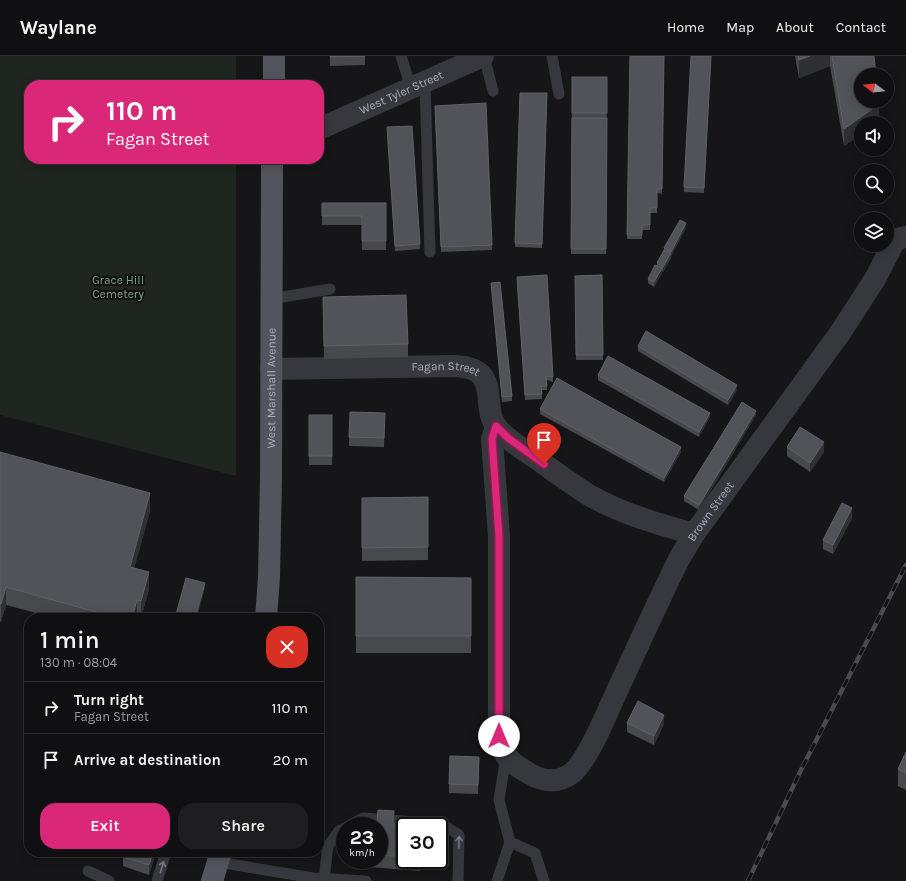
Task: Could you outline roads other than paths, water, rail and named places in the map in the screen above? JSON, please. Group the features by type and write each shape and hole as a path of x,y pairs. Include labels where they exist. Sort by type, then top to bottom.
{"main road":[{"path":"274,56 274,80"},
{"name":"West Marshall Avenue","path":"266,613 270,546 272,164"},
{"path":"198,881 218,869"}],"street":[{"name":"West Tyler Street","path":"324,127 484,56"},
{"name":"Brown Street","path":"506,756 521,769 532,775 554,781 572,773 580,765 598,733 679,559 694,534 840,333 875,279 893,244 897,239 906,237"},
{"name":"Fagan Street","path":"271,369 454,366 469,368 479,374 486,383 489,391 491,418 496,426 508,438 598,500 644,520 694,534"},
{"path":"496,426 492,439 499,536 499,736 501,746 506,756"}],"lane":[{"path":"401,56 418,85 430,252"},
{"path":"484,56 493,91"},
{"path":"552,56 559,94"},
{"path":"271,299 330,289"},
{"path":"497,881 510,842 499,800 506,756"},
{"path":"448,830 459,835 458,881"},
{"path":"324,879 328,846 336,835"},
{"path":"510,842 536,854 544,881"},
{"path":"156,881 164,857"},
{"path":"218,869 324,879 366,881"},
{"path":"88,871 109,881"}],"railway":[{"path":"748,881 801,770 906,565"}],"park label":[{"name":"Grace Hill Cemetery","path":"118,287"}]}
